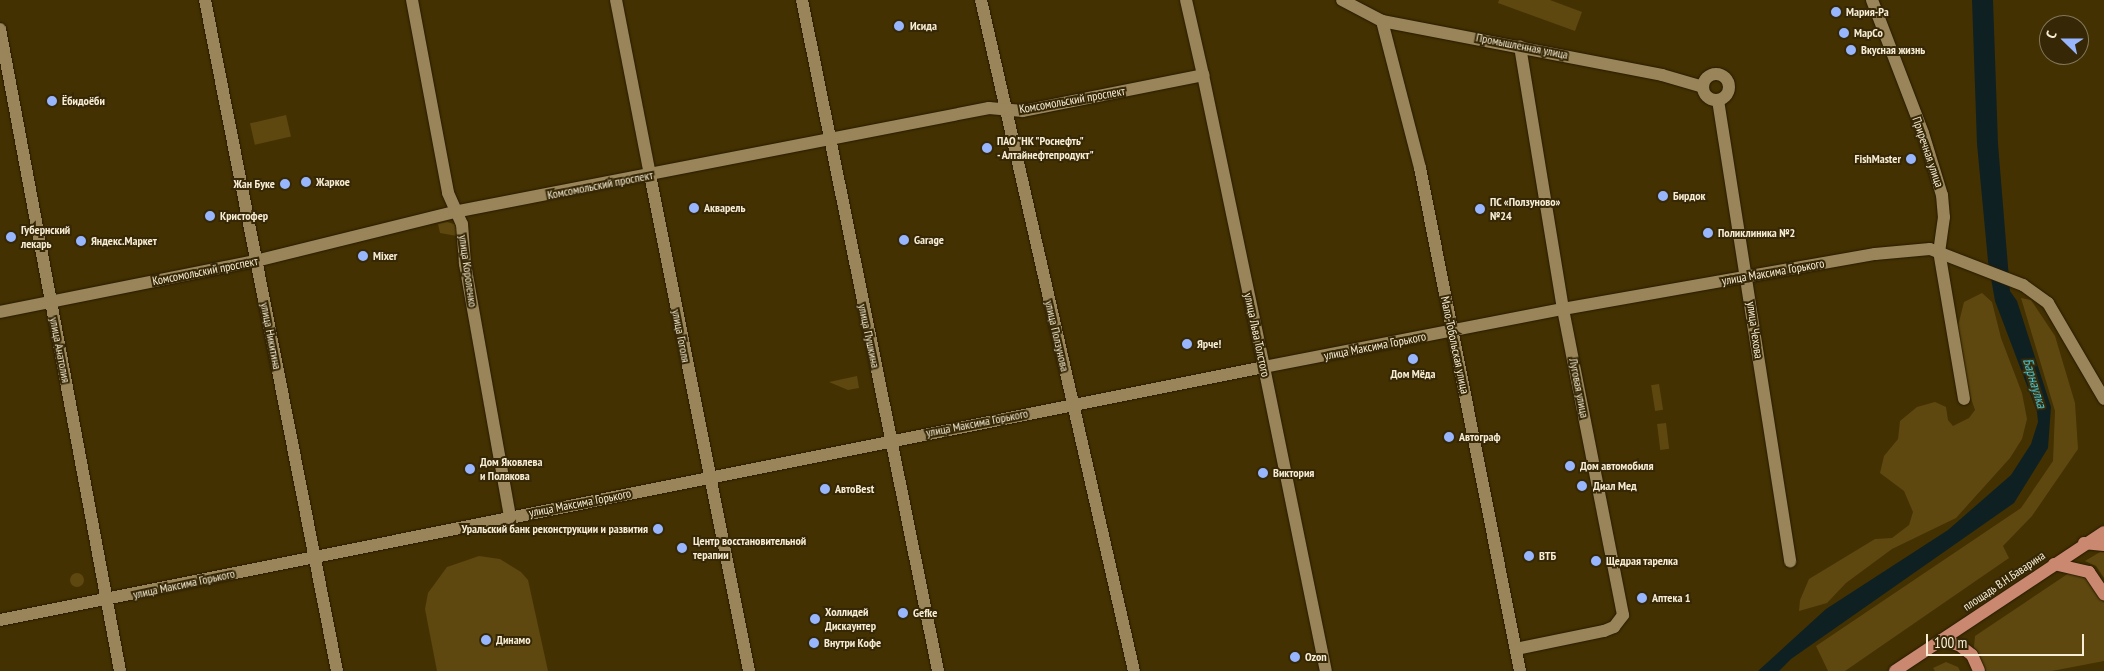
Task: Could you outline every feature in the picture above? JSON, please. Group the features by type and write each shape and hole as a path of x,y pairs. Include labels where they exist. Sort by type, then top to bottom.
{"main road":[{"name":"площадь В.Н.Баварина","path":"1895,671 2084,543 2104,532"},
{"path":"2084,543 2104,545"},
{"path":"2054,564 2089,572 2104,594"},
{"path":"1941,640 1959,645 1972,655 1979,671"}],"street":[{"name":"улица Никитина","path":"205,0 337,671"},
{"name":"улица Короленко","path":"412,0 454,212 462,224 465,264 510,516"},
{"name":"улица Гоголя","path":"616,0 709,478 749,671"},
{"name":"улица Пушкина","path":"802,0 889,441 938,671"},
{"name":"улица Ползунова","path":"981,0 1134,671"},
{"name":"улица Льва Толстого","path":"1186,0 1326,671"},
{"name":"Промышленная улица","path":"1342,0 1382,20 1662,74 1704,88"},
{"name":"Приречная улица","path":"1872,0 1937,173 1944,217 1940,251 1964,399"},
{"name":"Мало-Тобольская улица","path":"1382,20 1420,168 1520,671"},
{"name":"улица Анатолия","path":"0,29 120,671"},
{"name":"Луговая улица","path":"1516,649 1604,631 1614,627 1623,615 1563,309 1520,46"},
{"name":"Комсомольский проспект","path":"0,312 256,261 454,212 829,141 989,108 1023,111 1203,75"},
{"path":"1711,75 1725,77 1729,89 1718,100 1707,96 1704,88 1711,75"},
{"name":"улица Чехова","path":"1718,100 1748,277 1790,561"},
{"name":"улица Максима Горького","path":"0,620 106,600 510,516 1264,367 1563,309 1906,250 1940,251 1957,257 2024,285 2048,303 2104,399"}],"shaded area":[{"path":"1499,0 1550,0 1582,12 1575,31 1498,3"},
{"path":"286,115 291,136 255,145 250,123"},
{"path":"447,222 458,225 457,236 440,233 438,224"},
{"path":"1982,293 1992,302 2001,338 2022,393 2027,419 2022,439 2010,458 1956,518 1892,549 1846,583 1827,603 1799,611 1800,600 1809,579 1875,539 1892,538 1909,525 1913,512 1904,491 1880,473 1884,456 1898,439 1900,421 1917,407 1935,402 1946,407 1948,420 1953,426 1969,418 1975,410 1966,384 1958,326 1964,302"},
{"path":"2021,298 2031,300 2055,336 2075,403 2078,449 2032,516 2003,546 2009,558 1845,671 1828,671 1816,646 2021,508 2053,461 2055,411"},
{"path":"857,376 859,388 848,390 829,382"},
{"path":"1659,384 1663,410 1655,411 1651,385"},
{"path":"1666,423 1669,449 1660,450 1657,424"},
{"path":"2100,552 2104,552 2104,578 2096,566 2085,561"},
{"name":"Динамо","path":"479,556 500,559 521,572 528,580 548,671 437,671 425,609 428,593 447,567"},
{"path":"2072,571 2092,578 2104,603 2104,661 2052,671 1986,671 1974,647 1975,636"},
{"path":"74,573 80,573 84,580 80,587 74,587 70,583 70,577"},
{"path":"1946,662 1958,667 1960,671 1935,671 1933,668"}],"water":[{"name":"Барнаулка","path":"1972,0 1993,0 1998,144 2010,291 2017,301 2051,407 2048,448 2014,503 1791,659 1779,671 1758,671 1826,609 1948,530 2011,475 2031,444 2038,422 2037,412 1995,301 1988,261 1977,144"}],"place":[{"name":"Мария-Ра","path":"1836,12"},
{"name":"Исида","path":"899,26"},
{"name":"МарСо","path":"1844,33"},
{"name":"Вкусная жизнь","path":"1851,50"},
{"name":"Ёбидоёби","path":"52,101"},
{"name":"ПАО \"НК \"Роснефть\" - Алтайнефтепродукт\"","path":"987,148"},
{"name":"FishMaster","path":"1911,159"},
{"name":"Жаркое","path":"306,182"},
{"name":"Жан Буке","path":"285,184"},
{"name":"Бирдок","path":"1663,196"},
{"name":"Акварель","path":"694,208"},
{"name":"ПС «Ползуново» №24","path":"1480,209"},
{"name":"Кристофер","path":"210,216"},
{"name":"Поликлиника №2","path":"1708,233"},
{"name":"Губернский лекарь","path":"11,237"},
{"name":"Garage","path":"904,240"},
{"name":"Яндекс.Маркет","path":"81,241"},
{"name":"Mixer","path":"363,256"},
{"name":"Ярче!","path":"1187,344"},
{"name":"Дом Мёда","path":"1413,359"},
{"name":"Автограф","path":"1449,437"},
{"name":"Дом автомобиля","path":"1570,466"},
{"name":"Дом Яковлева и Полякова","path":"470,469"},
{"name":"Виктория","path":"1263,473"},
{"name":"Диал Мед","path":"1582,486"},
{"name":"АвтоBest","path":"825,489"},
{"name":"Уральский банк реконструкции и развития","path":"658,529"},
{"name":"Центр восстановительной терапии","path":"682,548"},
{"name":"ВТБ","path":"1529,556"},
{"name":"Щедрая тарелка","path":"1596,561"},
{"name":"Аптека 1","path":"1642,598"},
{"name":"Gefke","path":"903,613"},
{"name":"Холлидей Дискаунтер","path":"815,619"},
{"name":"Динамо","path":"486,640"},
{"name":"Внутри Кофе","path":"814,643"},
{"name":"Ozon","path":"1295,657"}]}
